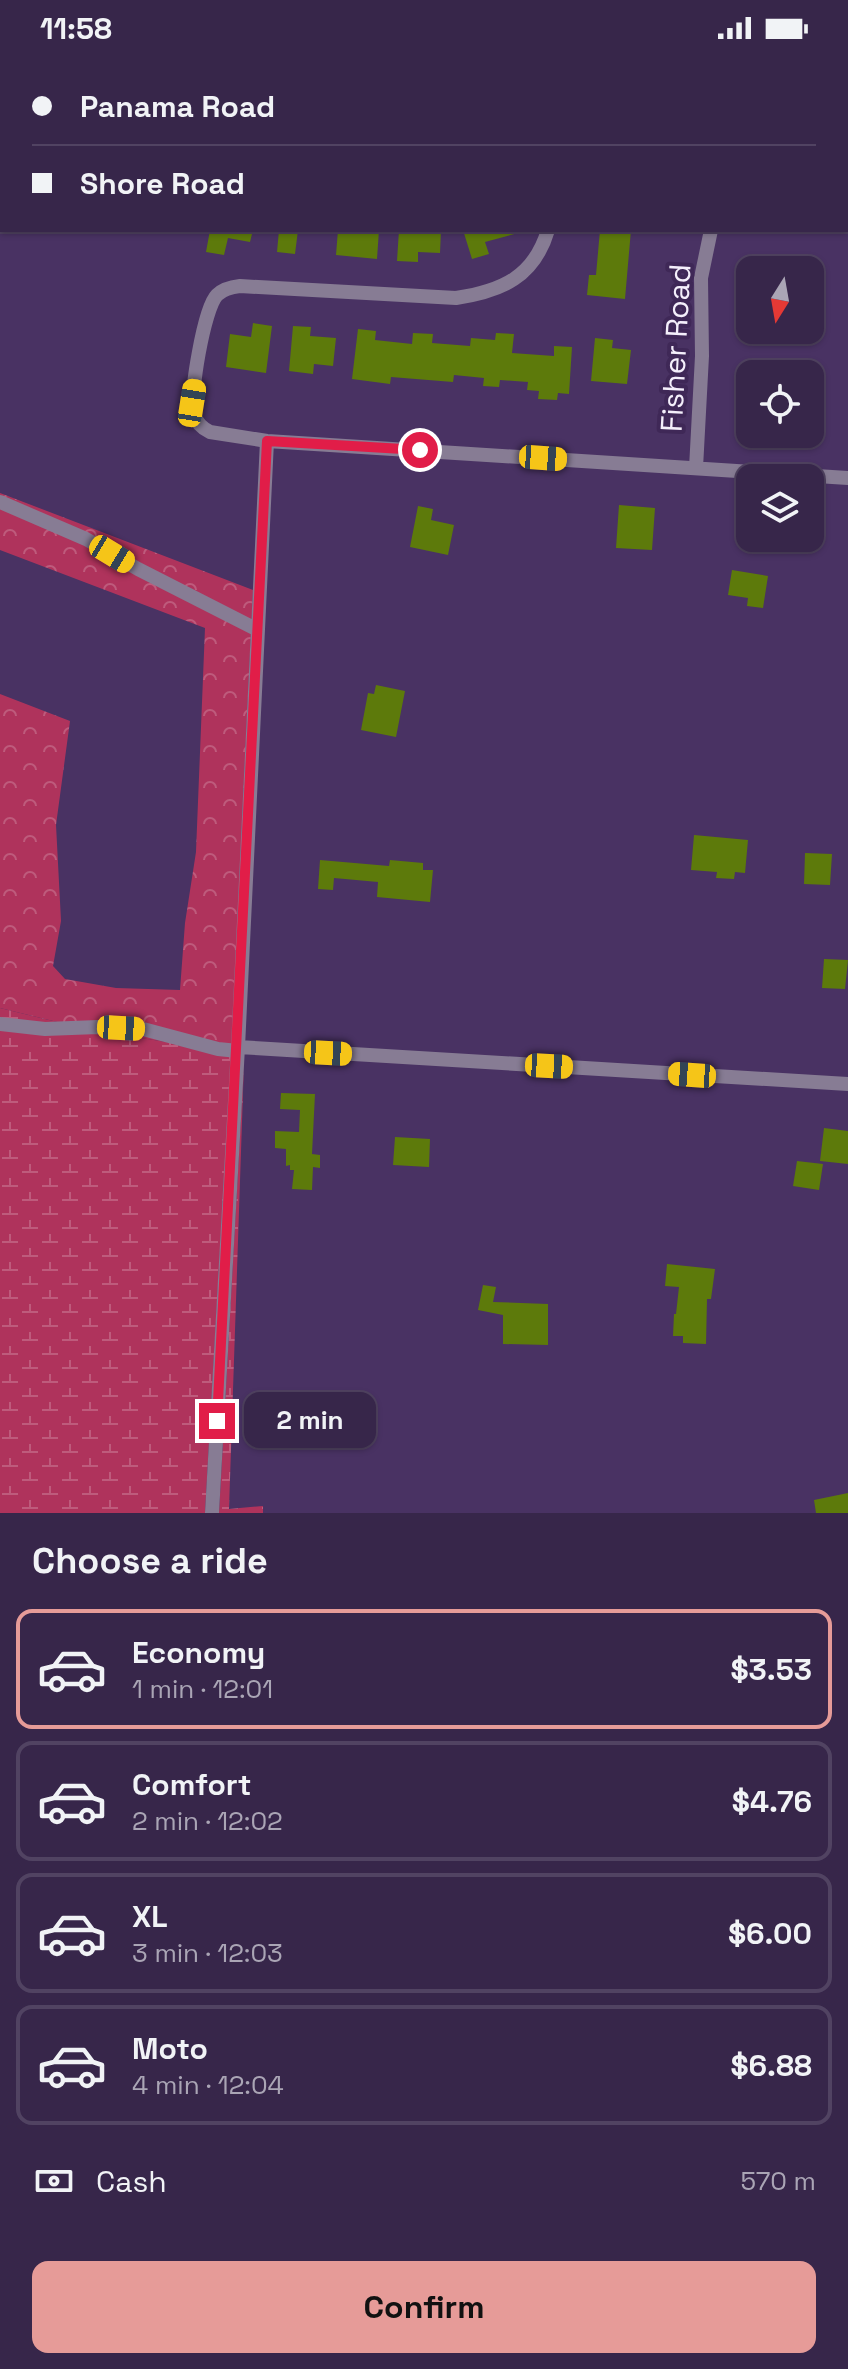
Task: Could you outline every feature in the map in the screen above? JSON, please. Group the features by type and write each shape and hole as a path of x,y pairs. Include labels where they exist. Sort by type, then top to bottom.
{"street":[{"path":"547,232 531,266 510,282 483,294 456,298 240,286 227,288 217,295 206,316 192,403 194,417 202,428 210,432 267,441 848,478"},
{"name":"Fisher Road","path":"696,468 702,356 701,278 711,232"},
{"path":"212,1513 267,441"},
{"path":"0,502 86,539 258,630"},
{"path":"0,1024 45,1029 143,1029 218,1049 848,1084"}],"green space":[{"path":"0,493 253,590 231,1057 211,1049 90,1030 0,1008 0,694 70,721 56,825 61,921 53,966 65,979 116,988 180,990 185,923 196,852 205,628 0,550"},
{"path":"0,1008 90,1030 211,1049 231,1057 205,1513 0,1513"},
{"path":"244,1062 229,1509 263,1506 263,1513 219,1513"}],"building":[{"path":"210,232 252,232 250,242 228,238 224,255 206,252"},
{"path":"279,232 298,232 295,254 277,252"},
{"path":"338,232 379,232 377,259 336,255"},
{"path":"399,232 441,232 440,253 418,252 418,262 397,261"},
{"path":"464,232 518,232 485,242 489,254 472,259"},
{"path":"600,232 631,232 625,299 587,295 589,275 596,275"},
{"path":"253,323 272,326 266,373 226,367 230,334 251,337"},
{"path":"293,326 311,327 310,336 336,338 333,366 314,364 313,374 289,371"},
{"path":"358,329 376,331 375,340 412,344 413,333 433,334 432,343 470,346 471,338 495,340 496,333 514,334 512,353 554,356 554,346 572,347 569,394 558,393 557,400 538,399 539,391 527,390 528,382 500,380 499,387 483,386 484,378 454,375 453,382 391,377 390,384 352,379"},
{"path":"595,338 613,340 612,348 631,350 627,384 591,381"},
{"path":"619,505 655,508 652,550 616,548"},
{"path":"418,506 433,509 431,520 454,525 448,555 410,547"},
{"path":"732,570 768,576 763,608 747,606 748,598 728,595"},
{"path":"376,685 405,691 396,737 361,730 368,693 374,694"},
{"path":"694,835 748,840 745,873 735,872 734,879 716,878 717,872 691,870"},
{"path":"805,853 832,854 830,885 804,884"},
{"path":"320,860 389,866 390,860 423,863 423,870 433,870 430,902 377,897 378,882 334,878 333,890 318,889"},
{"path":"824,959 848,960 845,989 822,988"},
{"path":"281,1093 315,1094 312,1154 320,1155 320,1168 313,1167 312,1190 292,1189 294,1170 290,1170 290,1165 286,1166 286,1149 275,1148 275,1131 299,1132 300,1110 280,1109"},
{"path":"824,1128 848,1131 848,1164 820,1161"},
{"path":"395,1137 430,1139 429,1167 393,1165"},
{"path":"797,1161 823,1164 819,1190 793,1186"},
{"path":"667,1264 715,1269 711,1299 707,1299 706,1344 683,1343 683,1336 673,1336 679,1287 665,1286"},
{"path":"483,1285 496,1287 493,1302 548,1304 548,1345 503,1344 503,1315 478,1310"},
{"path":"848,1493 848,1513 816,1513 814,1500"}],"route":[{"path":"217,1421 267,441 420,450"}]}
